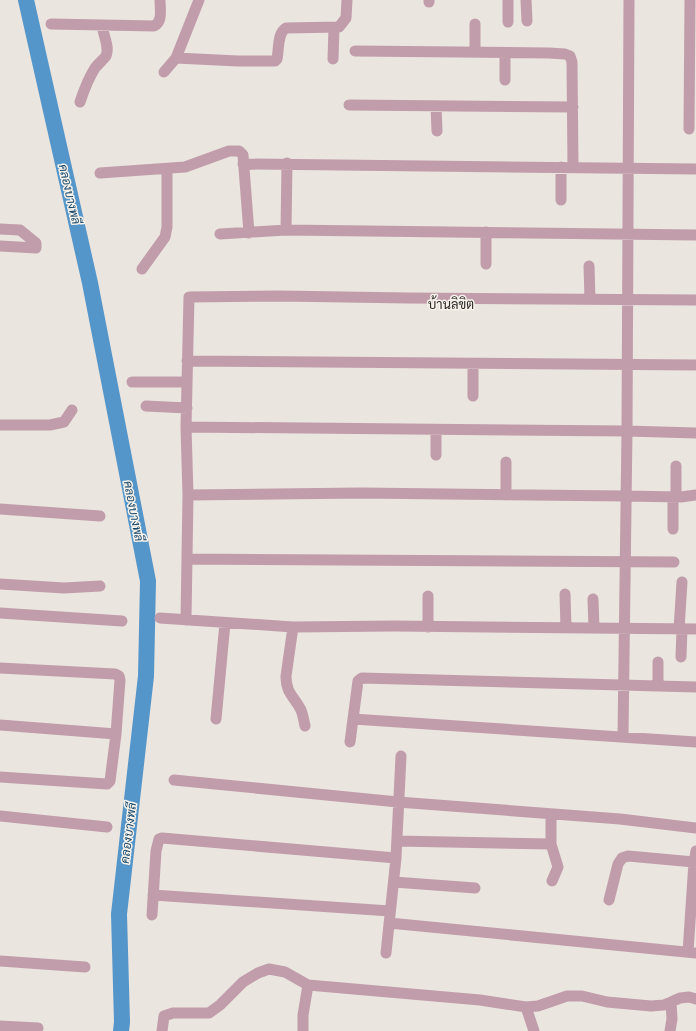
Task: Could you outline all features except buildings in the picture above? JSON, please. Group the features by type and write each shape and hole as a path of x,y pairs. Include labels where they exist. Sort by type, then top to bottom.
{"street":[{"path":"51,24 154,26 158,25 160,21 160,0"},
{"path":"164,72 176,58 199,0"},
{"path":"176,58 275,61 277,59 280,37 283,30 286,28 339,27 346,18 347,0"},
{"path":"508,0 508,22"},
{"path":"526,0 526,20"},
{"path":"624,736 629,0"},
{"path":"689,130 690,0"},
{"path":"475,24 475,52"},
{"path":"80,102 87,82 96,66 106,56 107,45 102,25"},
{"path":"333,59 334,28"},
{"path":"355,51 565,54 570,56 572,62 574,167"},
{"path":"505,53 505,80"},
{"path":"349,105 573,108"},
{"path":"436,106 437,131"},
{"path":"100,173 185,167 229,151 239,151 243,155 249,233"},
{"path":"243,164 287,163 696,169"},
{"path":"286,230 287,163"},
{"path":"561,167 561,200"},
{"path":"142,269 165,237 168,227 167,169"},
{"path":"0,229 20,230 36,243 36,248 0,246"},
{"path":"220,234 286,230 696,236"},
{"path":"486,232 486,264"},
{"path":"589,266 590,299"},
{"path":"186,620 188,559 186,544 188,495 186,427 187,361 188,300 191,296 696,300"},
{"path":"187,361 696,365"},
{"path":"473,364 473,396"},
{"path":"132,382 187,382"},
{"path":"146,406 187,408"},
{"path":"0,425 50,425 64,422 72,410"},
{"path":"186,427 696,433"},
{"path":"436,430 436,455"},
{"path":"506,462 506,494"},
{"path":"673,529 676,466"},
{"path":"188,495 361,493 674,497 696,495"},
{"path":"0,509 100,516"},
{"path":"188,559 674,562"},
{"path":"681,657 680,629 682,582"},
{"path":"0,584 64,588 100,586"},
{"path":"565,594 566,628"},
{"path":"428,596 428,627"},
{"path":"593,599 594,628"},
{"path":"0,613 122,621"},
{"path":"160,618 293,627 696,629"},
{"path":"216,719 225,623"},
{"path":"293,627 286,684 287,689 300,710 305,726"},
{"path":"658,662 658,686"},
{"path":"0,668 115,674 119,676 120,680 116,734 110,781 107,784 0,777"},
{"path":"350,742 358,681 362,678 696,687"},
{"path":"353,719 696,742"},
{"path":"0,725 116,734"},
{"path":"386,953 396,858 401,756"},
{"path":"174,780 398,802 620,819 696,828"},
{"path":"551,814 551,844 558,867 552,881"},
{"path":"0,816 107,827"},
{"path":"152,915 156,851 159,839 162,838 396,858"},
{"path":"397,841 551,844"},
{"path":"389,923 692,952 695,856 628,856 622,858 618,864 609,900"},
{"path":"394,882 475,888"},
{"path":"153,895 390,911"},
{"path":"0,961 85,967"},
{"path":"162,1031 164,1016 173,1013 209,1012 220,1005 243,982 258,973 269,969 285,972 308,985 480,1000 526,1007 538,1006 567,996 582,996 606,1002 651,1006 664,1005 680,998 696,999"},
{"path":"303,1031 303,1015 308,985"},
{"path":"670,1031 672,1019 671,1002"},
{"path":"526,1007 534,1031"},
{"path":"0,1026 38,1028"}],"waterway":[{"name":"คลองบางพลี","path":"26,0 90,283 148,581 146,676 119,914 121,1031"}],"district":[{"name":"บ้านลิขิต","path":"451,304"}]}
